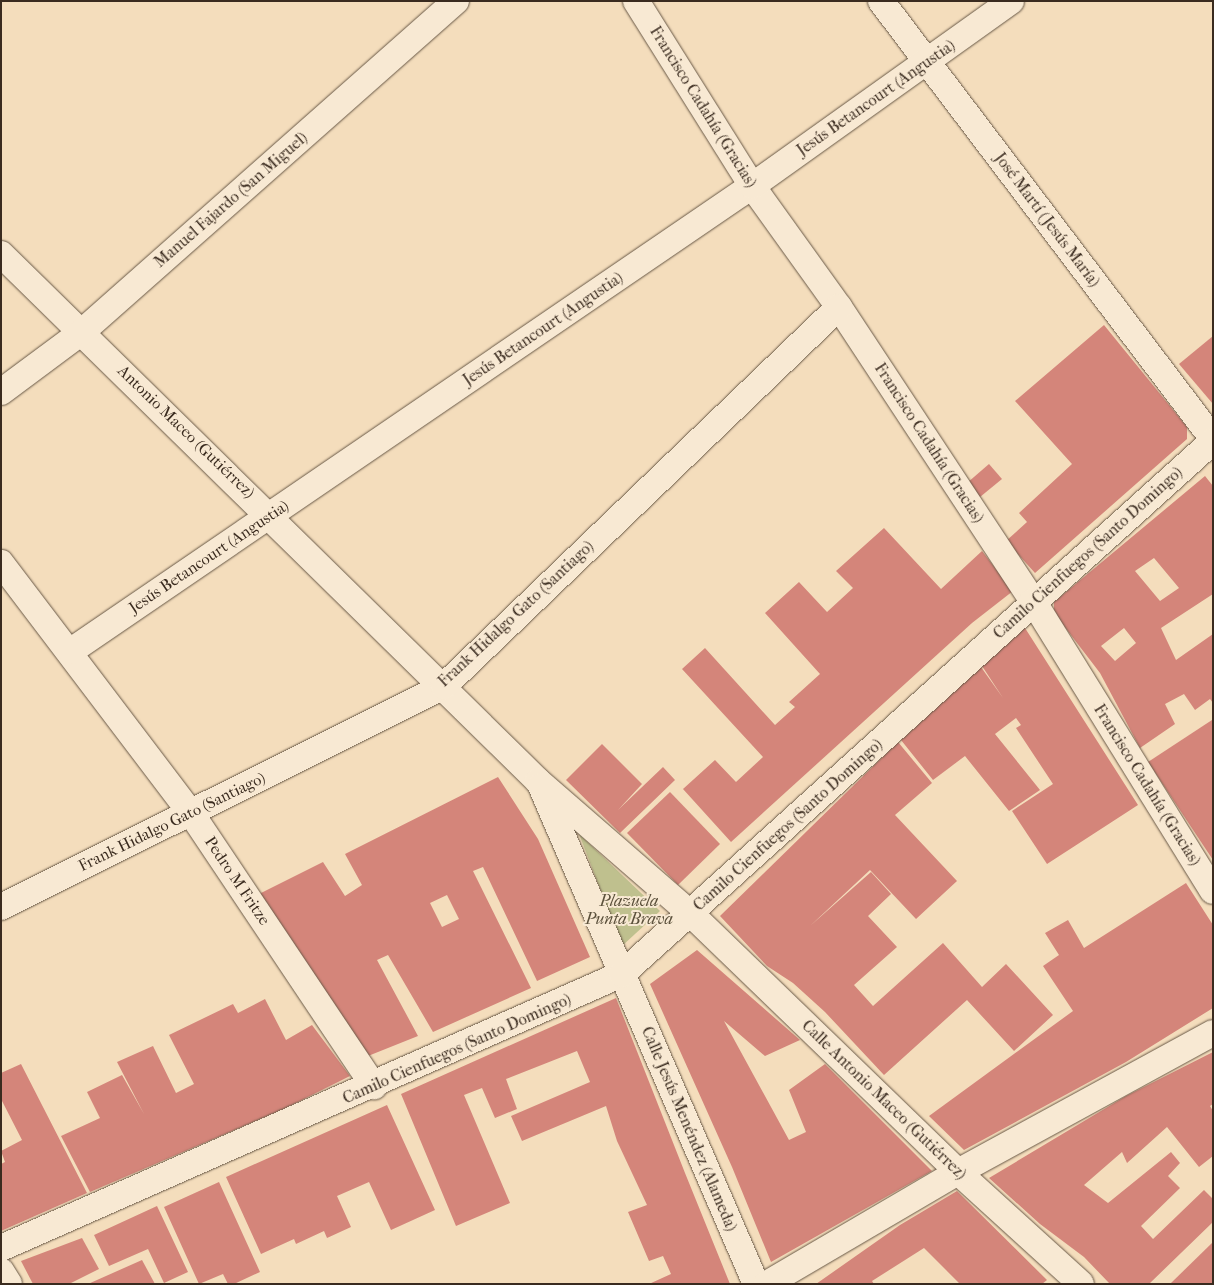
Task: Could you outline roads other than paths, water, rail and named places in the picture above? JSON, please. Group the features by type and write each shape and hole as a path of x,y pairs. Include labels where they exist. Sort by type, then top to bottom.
{"street":[{"name":"Manuel Fajardo (San Miguel)","path":"1,392 82,331 456,1"},
{"name":"Francisco Cadahía (Gracias)","path":"636,1 752,186 839,307 1033,601 1213,891"},
{"name":"José Martí (Jesús María)","path":"882,1 1213,440"},
{"name":"Jesús Betancourt (Angustia)","path":"71,651 752,186 1012,1"},
{"name":"Antonio Maceo (Gutiérrez)","path":"1,254 270,515 538,781"},
{"name":"Frank Hidalgo Gato (Santiago)","path":"1,907 444,686 839,307"},
{"name":"Camilo Cienfuegos (Santo Domingo)","path":"1,1248 374,1086 622,974 691,914 1033,601 1213,440"},
{"name":"Pedro M Fritze","path":"1,563 71,651 191,813 374,1086"},
{"name":"Calle Antonio Maceo (Gutiérrez)","path":"538,781 691,914 1072,1281"},
{"name":"Calle Jesús Menéndez (Alameda)","path":"538,781 756,1284"},
{"path":"768,1284 958,1172 1213,1033"},
{"path":"1,1271 9,1284"}],"park label":[{"name":"Plazuela Punta Brava","path":"629,910"}]}
